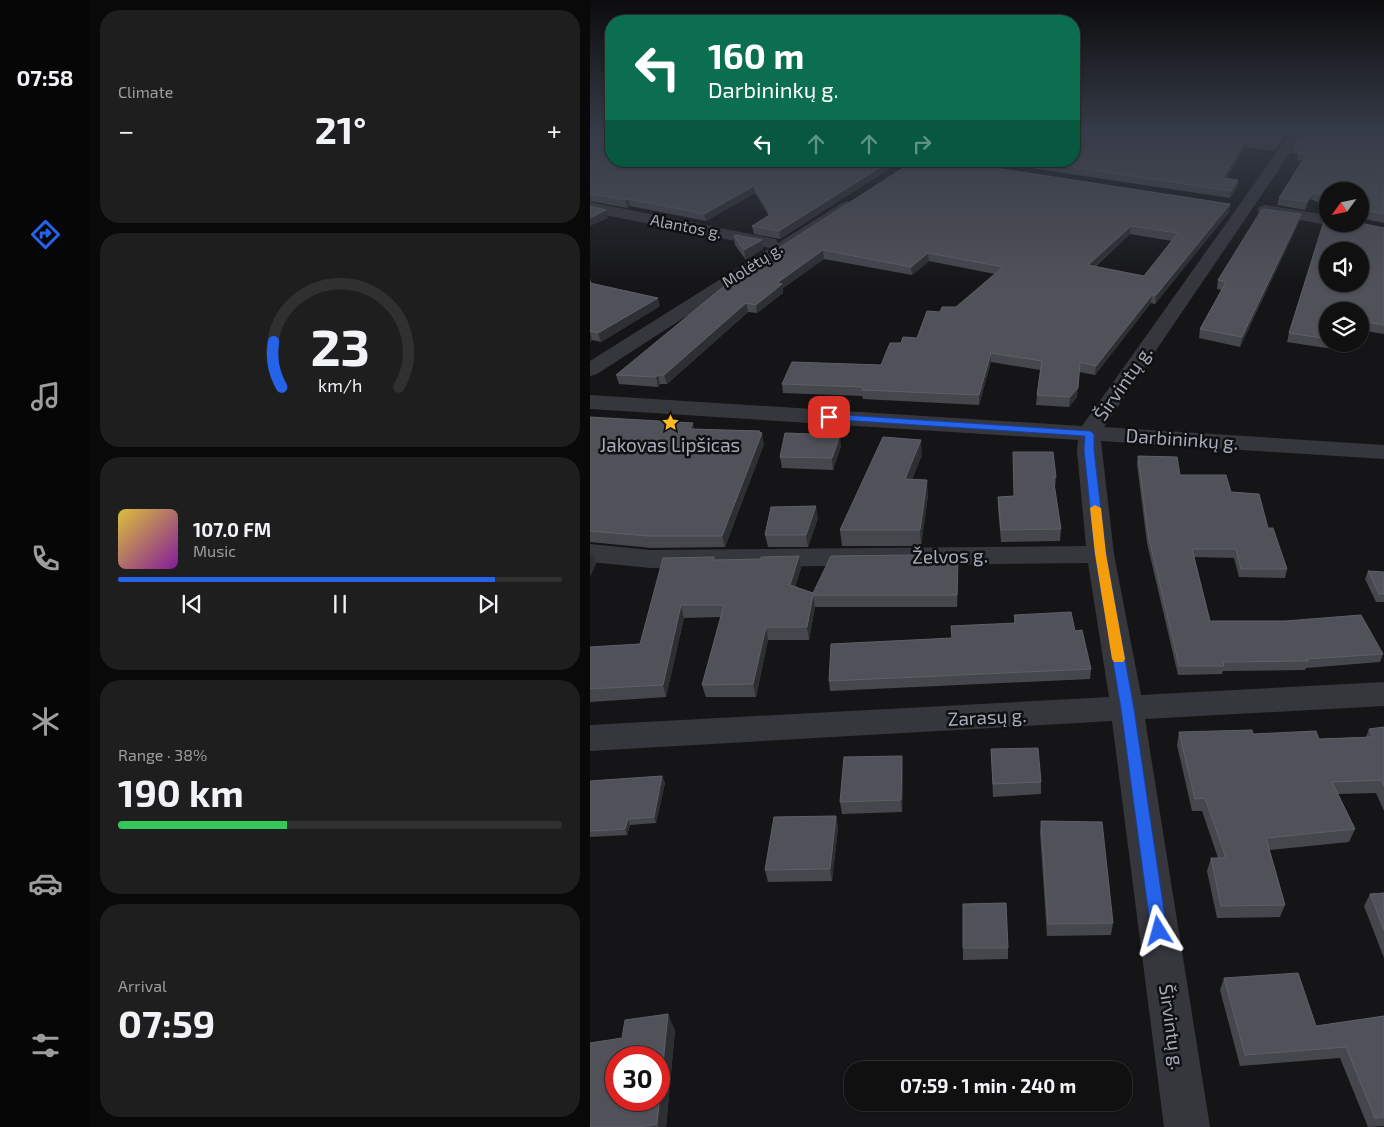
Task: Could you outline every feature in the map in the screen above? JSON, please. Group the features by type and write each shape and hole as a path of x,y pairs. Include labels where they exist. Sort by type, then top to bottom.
{"street":[{"name":"Širvintų g.","path":"1187,1127 1127,709 1100,554 1089,450 1090,434 1095,423 1264,181"},
{"name":"Molėtų g.","path":"590,370 860,197"},
{"path":"1227,204 1319,219"},
{"name":"Alantos g.","path":"590,207 781,246"},
{"name":"Darbininkų g.","path":"590,402 1384,452"},
{"name":"Želvos g.","path":"590,553 651,559 1100,554"},
{"name":"Zarasų g.","path":"590,738 1384,694"}],"building":[{"path":"590,181 859,181 779,231 752,226 771,214 754,186 704,214 628,199 590,194"},
{"path":"884,181 1077,181 1230,204 1156,295 1152,295 1096,366 1080,362 1078,388 1070,397 1037,395 1042,361 991,353 979,395 862,390 863,387 782,384 792,362 881,365 890,343 901,343 903,337 917,338 927,311 940,312 942,307 956,307 1003,267 928,253 911,267 823,250 777,283 782,284 756,305 746,303 664,375 656,377 616,375 740,273","holes":["1131,226 1178,233 1144,276 1088,265"]},
{"path":"1162,181 1238,181 1231,191"},
{"path":"1290,181 1384,181 1384,214 1369,211 1369,182 1319,182 1319,195 1312,192 1307,202 1279,198"},
{"path":"590,206 606,210 590,218"},
{"path":"1262,209 1301,214 1242,337 1200,329 1226,282 1218,280"},
{"path":"1369,225 1384,228 1384,325 1369,322 1369,302 1319,302 1319,338 1289,333 1321,232 1369,232"},
{"path":"734,236 762,240 744,250"},
{"path":"590,283 658,298 598,333 590,331"},
{"path":"590,417 693,423 690,429 760,431 762,433 722,536 648,536 590,531"},
{"path":"785,433 840,435 832,458 780,457"},
{"path":"883,437 921,440 905,479 927,480 920,530 840,530"},
{"path":"1013,452 1053,452 1056,477 1053,477 1061,529 1001,530 998,497 1014,496"},
{"path":"1138,456 1177,457 1180,475 1226,475 1231,492 1259,494 1268,528 1273,528 1287,569 1241,569 1236,549 1192,549 1210,621 1285,621 1361,615 1383,654 1307,659 1308,661 1223,662 1224,666 1179,666 1148,534"},
{"path":"816,506 806,535 765,535 771,507"},
{"path":"917,555 916,559 958,559 957,595 813,595 807,627 766,627 753,684 702,685 724,605 681,605 663,685 590,689 590,647 640,644 663,558 714,557 713,560 799,556 790,585 813,593 831,556"},
{"path":"1368,571 1384,572 1384,594 1379,594"},
{"path":"1071,612 1075,631 1082,630 1091,669 829,681 831,644 952,638 951,626 1016,623 1014,615"},
{"path":"1384,727 1384,786 1381,780 1332,782 1355,829 1266,838 1285,905 1221,906 1211,858 1226,858 1205,798 1195,799 1179,732 1252,730 1253,734 1316,731 1319,739 1374,737 1369,729"},
{"path":"1038,748 1041,782 993,784 991,749"},
{"path":"902,756 901,800 840,802 844,757"},
{"path":"662,776 654,817 628,819 625,829 590,831 590,781"},
{"path":"836,816 830,869 765,870 774,817"},
{"path":"1041,821 1102,822 1113,923 1048,924"},
{"path":"1384,893 1384,930 1370,894"},
{"path":"1006,903 1008,948 963,948 963,904"},
{"path":"1298,973 1316,1026 1384,1016 1384,1117 1375,1118 1346,1047 1245,1055 1224,978"},
{"path":"668,1014 665,1046 605,1046 605,1111 658,1111 657,1124 638,1127 590,1127 590,1043 622,1038 625,1020"}],"slow traffic":[{"path":"1095,508 1100,554 1119,659"}],"place":[{"name":"Jakovas Lipšicas","path":"670,422"}],"route":[{"path":"829,417 1090,434 1089,450 1100,554 1127,709 1159,931"}]}
